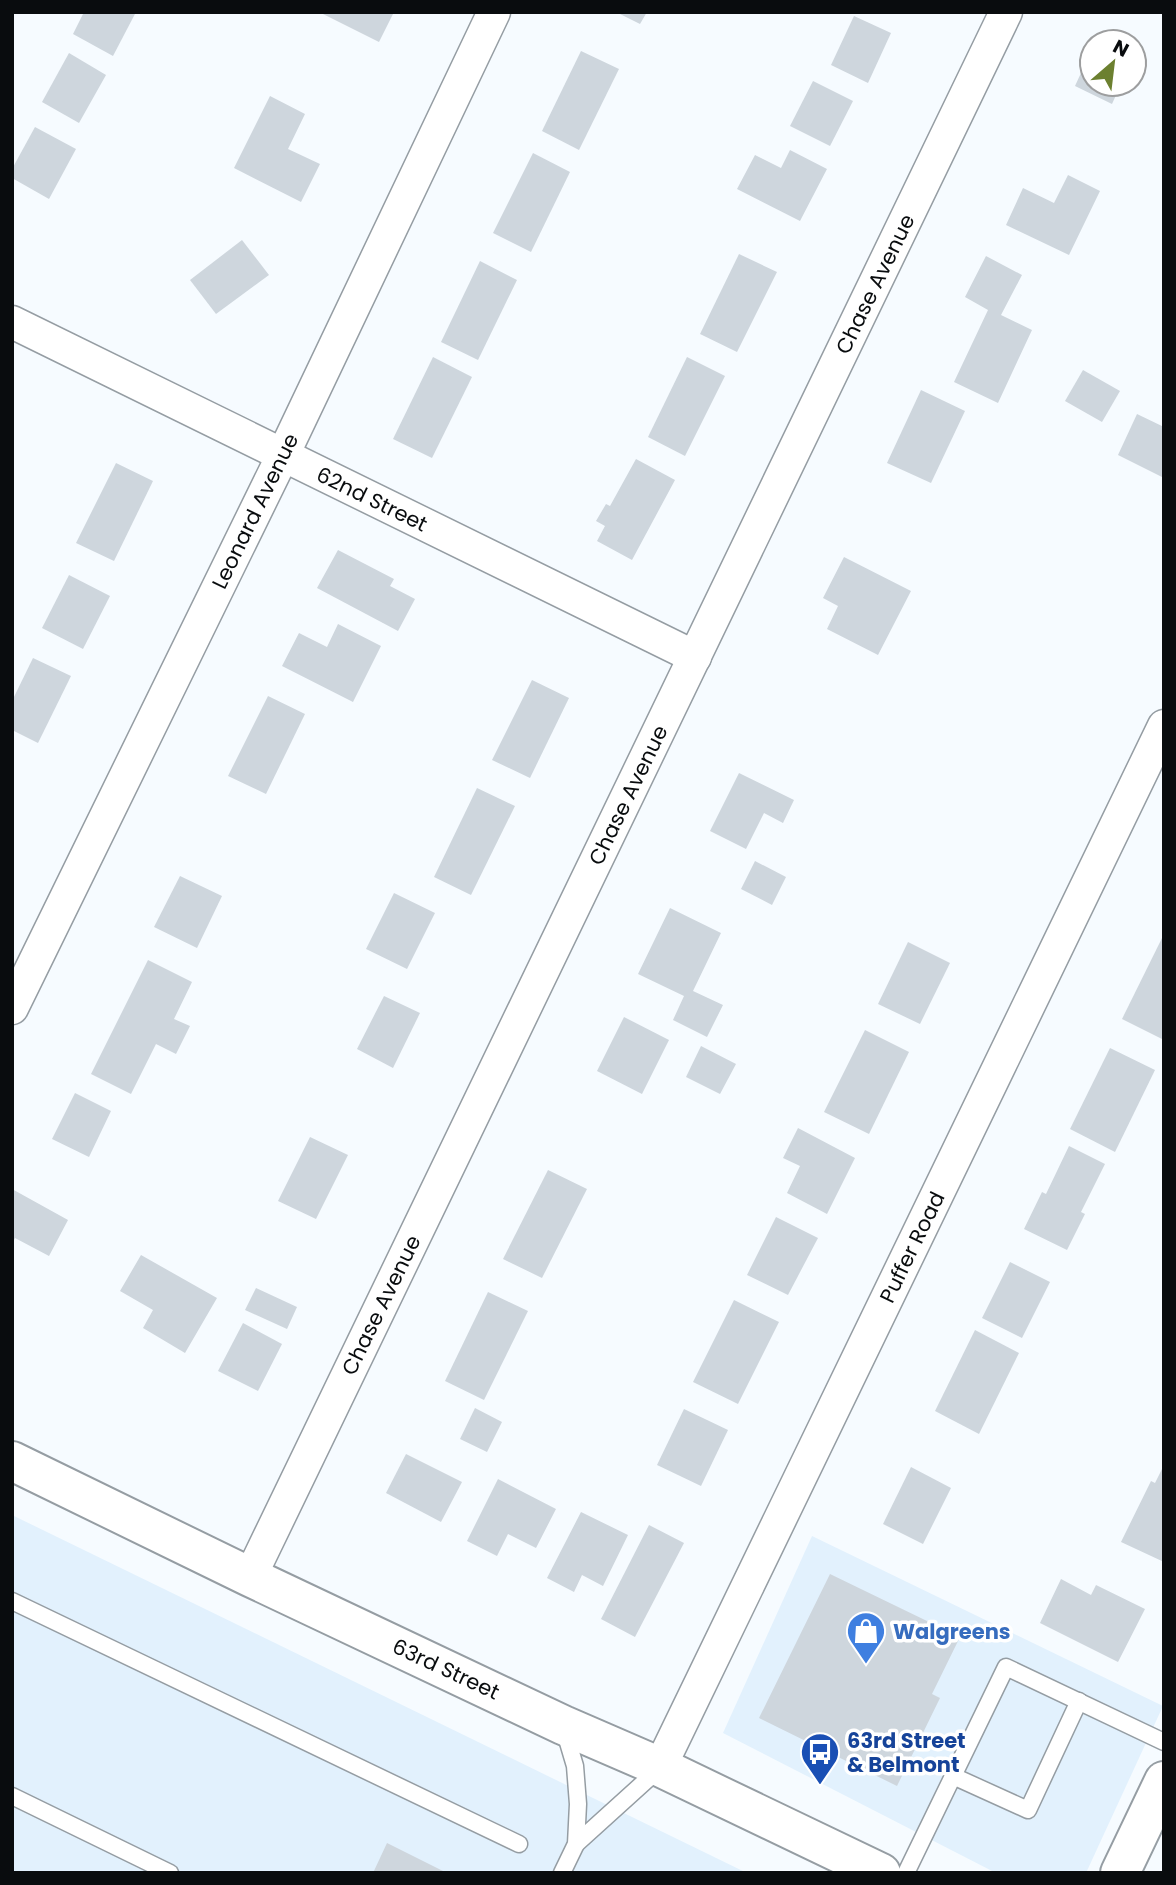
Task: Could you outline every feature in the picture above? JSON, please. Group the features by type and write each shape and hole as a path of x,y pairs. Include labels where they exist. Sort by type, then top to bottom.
{"main road":[{"name":"63rd Street","path":"12,1461 250,1577 563,1725 660,1767 881,1873"},
{"path":"1120,1873 1164,1781"}],"street":[{"name":"Leonard Avenue","path":"12,1008 283,455 494,12"},
{"name":"Chase Avenue","path":"250,1577 1006,12"},
{"name":"62nd Street","path":"12,322 695,657"},
{"name":"Puffer Road","path":"660,1767 1164,726"}],"lane":[{"path":"13,1602 519,1844"},
{"path":"906,1873 1006,1667 1164,1742"},
{"path":"953,1776 1028,1810 1079,1701"},
{"path":"563,1725 575,1766 578,1804 576,1844"},
{"path":"562,1873 576,1844 660,1767"},
{"path":"12,1796 170,1873"}],"shaded area":[{"path":"12,1515 747,1873 12,1873"},
{"path":"812,1536 1163,1706 1086,1873 996,1873 723,1733"}],"building":[{"path":"84,12 136,12 113,56 73,34"},
{"path":"319,12 394,12 379,42"},
{"path":"616,12 647,12 640,24"},
{"path":"854,16 891,33 868,83 831,65"},
{"path":"581,51 619,69 579,150 542,131"},
{"path":"69,53 106,75 79,123 42,102"},
{"path":"813,81 853,101 830,146 790,126"},
{"path":"270,96 305,114 288,149 320,164 301,202 234,168"},
{"path":"1100,98 1115,98 1112,104"},
{"path":"35,127 76,149 49,199 12,178 12,169"},
{"path":"790,150 827,169 800,221 737,189 755,155 781,168"},
{"path":"533,153 570,172 531,252 493,233"},
{"path":"1068,175 1100,191 1069,255 1006,225 1023,188 1054,203"},
{"path":"242,240 269,275 216,314 190,280"},
{"path":"739,254 777,272 737,352 700,334"},
{"path":"986,256 1022,275 1001,315 1032,330 998,403 954,382 988,310 965,297"},
{"path":"480,261 517,280 478,360 441,342"},
{"path":"433,357 472,377 432,458 393,439"},
{"path":"687,357 725,376 685,456 648,437"},
{"path":"1083,370 1120,391 1102,422 1065,401"},
{"path":"921,390 965,411 931,483 887,463"},
{"path":"1137,414 1164,427 1164,478 1118,455"},
{"path":"636,459 675,480 632,560 597,541 605,526 596,521 606,504 610,506"},
{"path":"116,463 153,481 114,561 76,543"},
{"path":"338,550 394,579 390,586 415,599 398,631 317,588"},
{"path":"844,557 911,591 878,655 827,629 838,606 823,598"},
{"path":"69,575 110,596 83,649 42,628"},
{"path":"338,624 381,646 353,702 282,666 299,633 327,647"},
{"path":"33,658 71,676 38,743 12,730 12,701"},
{"path":"532,680 569,698 530,778 492,760"},
{"path":"268,696 305,714 266,794 228,776"},
{"path":"739,773 794,800 783,823 764,813 746,849 710,831"},
{"path":"477,788 515,806 471,895 434,877"},
{"path":"755,861 786,877 772,905 741,889"},
{"path":"180,876 222,896 197,948 154,927"},
{"path":"394,893 435,913 407,969 366,949"},
{"path":"670,908 721,933 693,991 723,1005 707,1037 673,1020 684,996 638,974"},
{"path":"1164,934 1164,1040 1122,1019"},
{"path":"908,942 950,963 920,1024 878,1004"},
{"path":"148,960 192,982 174,1019 190,1026 176,1054 156,1044 131,1094 91,1074"},
{"path":"384,996 420,1013 393,1068 357,1049"},
{"path":"624,1017 669,1040 642,1094 597,1071"},
{"path":"865,1030 909,1052 869,1134 824,1112"},
{"path":"701,1046 736,1064 720,1094 686,1077"},
{"path":"1110,1048 1155,1070 1115,1152 1070,1129"},
{"path":"75,1093 111,1111 89,1157 52,1139"},
{"path":"798,1128 855,1158 827,1214 787,1193 800,1166 783,1158"},
{"path":"310,1137 348,1155 316,1219 278,1201"},
{"path":"1069,1146 1105,1164 1081,1212 1085,1214 1067,1250 1024,1229 1042,1192 1046,1194"},
{"path":"548,1170 587,1189 542,1278 503,1259"},
{"path":"12,1189 68,1220 49,1256 15,1238 12,1244"},
{"path":"776,1217 818,1238 788,1295 747,1275"},
{"path":"141,1255 217,1298 185,1353 143,1328 153,1310 120,1291"},
{"path":"1010,1262 1050,1282 1022,1338 982,1318"},
{"path":"256,1288 297,1307 287,1329 245,1310"},
{"path":"488,1292 528,1311 484,1400 445,1381"},
{"path":"734,1300 779,1322 738,1404 693,1382"},
{"path":"243,1323 282,1344 258,1391 218,1371"},
{"path":"975,1330 1019,1353 979,1434 935,1411"},
{"path":"475,1408 502,1422 487,1452 460,1439"},
{"path":"684,1409 728,1430 701,1486 657,1465"},
{"path":"406,1454 462,1482 441,1522 386,1493"},
{"path":"1164,1465 1164,1562 1121,1542 1151,1481 1155,1483"},
{"path":"911,1467 951,1488 923,1544 883,1524"},
{"path":"498,1479 556,1509 536,1548 508,1534 497,1556 467,1541"},
{"path":"581,1512 628,1535 603,1586 582,1575 574,1592 547,1578"},
{"path":"649,1525 684,1543 635,1637 601,1619"},
{"name":"Walgreens","path":"830,1574 960,1637 932,1694 940,1698 897,1786 759,1718"},
{"path":"1061,1579 1091,1595 1096,1585 1145,1609 1118,1662 1040,1623"},
{"path":"387,1843 447,1873 373,1873"}],"place":[{"name":"Walgreens","path":"866,1665"},
{"name":"63rd Street & Belmont","path":"820,1786"}]}
